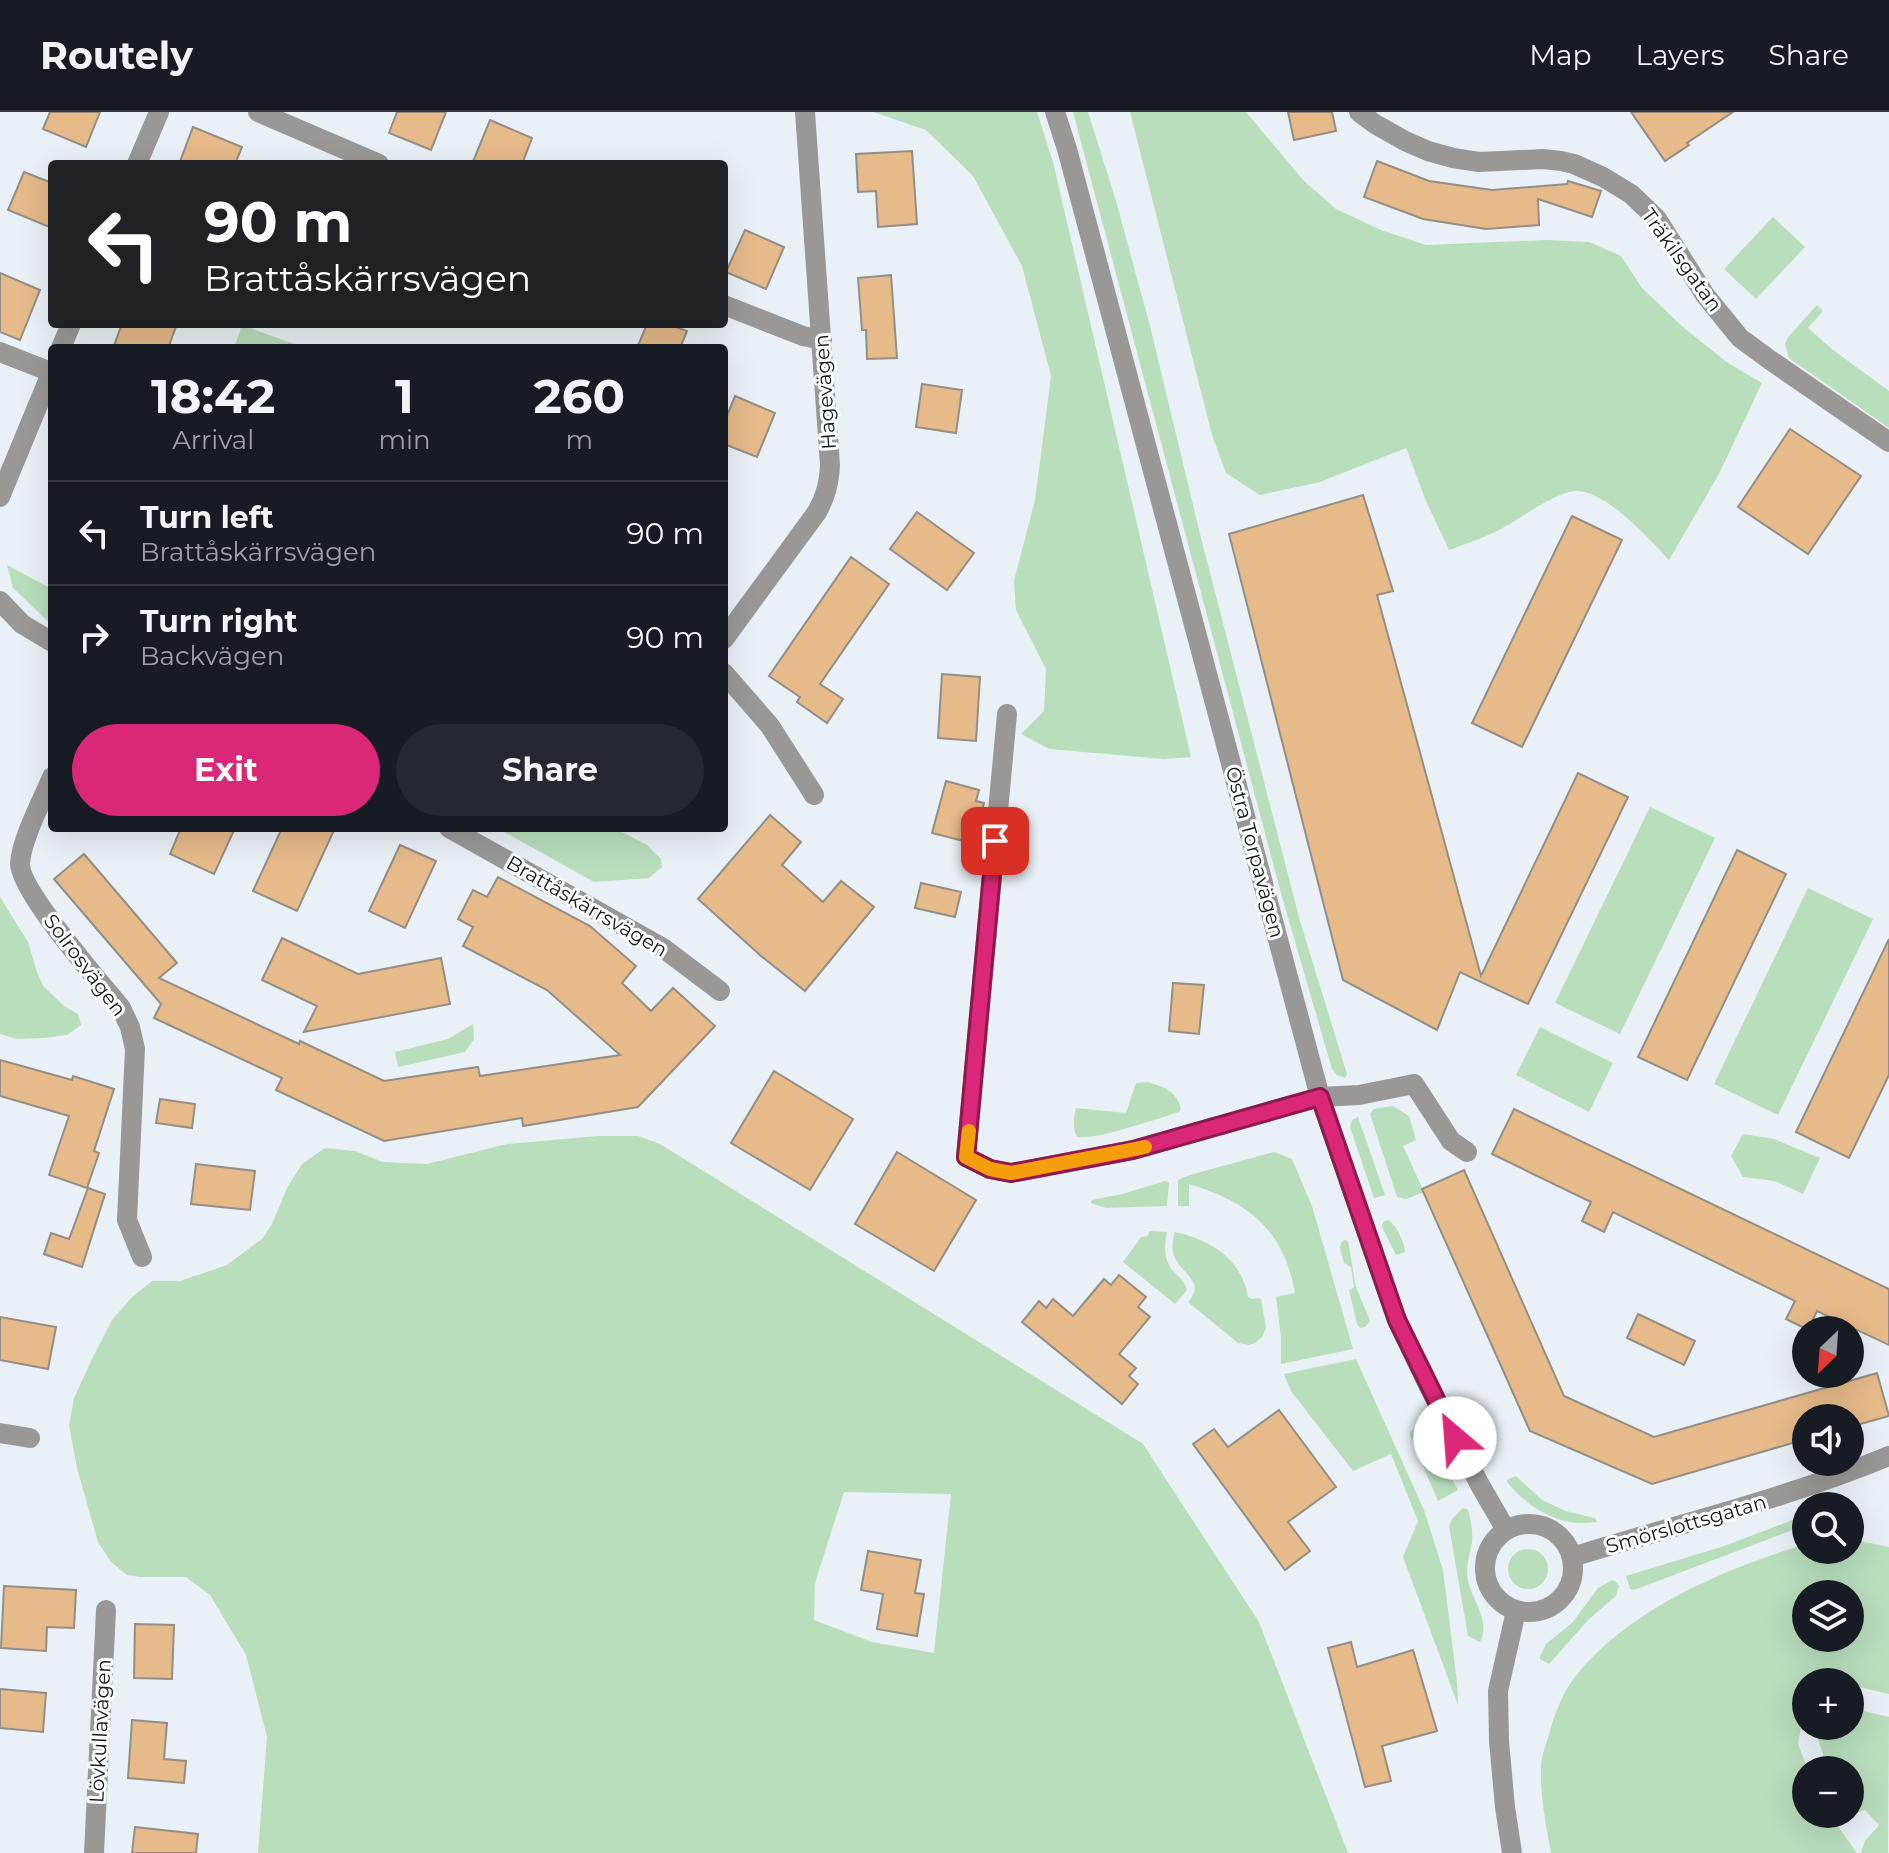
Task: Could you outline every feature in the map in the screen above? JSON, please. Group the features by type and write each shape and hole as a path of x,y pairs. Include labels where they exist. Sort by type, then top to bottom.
{"street":[{"path":"139,160 159,112"},
{"path":"258,112 370,160"},
{"name":"Hagevägen","path":"728,634 817,512 829,485 805,112"},
{"name":"Östra Torpavägen","path":"1055,112 1320,1097 1397,1320 1506,1530"},
{"name":"Träkilsgatan","path":"1359,112 1405,141 1428,151 1479,162 1561,161 1603,177 1631,194 1657,219 1705,295 1740,338 1889,442"},
{"path":"728,307 803,336 822,340"},
{"path":"0,352 48,375"},
{"path":"0,497 48,383"},
{"path":"3,610 48,640"},
{"path":"728,678 770,726 814,795"},
{"path":"1007,714 966,1157 990,1169 1011,1173 1133,1150 1320,1097 1359,1095 1414,1084 1451,1141 1467,1152"},
{"name":"Solrosvägen","path":"48,787 23,847 20,867 39,906 121,1008 130,1027 135,1049 127,1220 142,1257"},
{"name":"Brattåskärrsvägen","path":"456,832 663,948 720,991"},
{"path":"0,1433 30,1438"},
{"name":"Smörslottsgatan","path":"1572,1557 1759,1503 1889,1456"},
{"path":"1517,1525 1540,1525 1551,1530 1560,1537 1572,1557 1570,1585 1559,1601 1543,1610 1516,1611 1498,1601 1487,1583 1487,1553 1506,1530 1517,1525"},
{"name":"Lövkullavägen","path":"94,1853 106,1610"},
{"path":"1512,1853 1499,1741 1498,1691 1516,1611"}],"green space":[{"path":"873,112 1037,112 1053,162 1191,757 1164,759 1049,749 1021,734 1044,711 1046,669 1016,610 1014,581 1035,500 1051,376 1022,266 973,176 926,130"},
{"path":"1073,112 1088,112 1116,201 1300,921 1347,1074 1345,1078 1332,1069 1282,897"},
{"path":"1130,112 1246,112 1304,181 1336,209 1381,230 1426,245 1547,240 1589,242 1621,256 1642,288 1684,328 1728,363 1762,383 1719,474 1669,560 1639,529 1602,499 1577,491 1559,496 1495,532 1449,550 1406,448 1320,482 1260,495 1226,473 1212,435"},
{"path":"1773,217 1805,247 1756,299 1724,269"},
{"path":"1817,305 1823,311 1808,328 1889,391 1889,428 1789,358 1785,344 1788,337"},
{"path":"241,328 250,328 294,344 235,344"},
{"path":"7,565 48,587 48,621 13,588"},
{"path":"1650,807 1715,838 1620,1034 1555,1003"},
{"path":"504,832 622,832 647,845 661,859 662,867 649,878 594,882"},
{"path":"1808,888 1873,919 1778,1115 1714,1084"},
{"path":"0,897 28,942 43,986 64,1006 78,1014 81,1025 67,1035 17,1039 0,1034"},
{"path":"473,1024 474,1039 465,1052 398,1067 395,1052 448,1039"},
{"path":"1540,1027 1613,1063 1589,1112 1516,1075"},
{"path":"1147,1082 1173,1094 1181,1109 1179,1112 1112,1132 1077,1137 1074,1127 1076,1108 1126,1113 1136,1083"},
{"path":"1393,1106 1409,1116 1416,1140 1403,1146 1424,1192 1406,1199 1397,1197 1370,1114 1374,1109"},
{"path":"1358,1117 1385,1195 1374,1198 1350,1127 1352,1120"},
{"path":"1743,1134 1774,1139 1820,1158 1803,1194 1775,1181 1743,1177 1731,1156"},
{"path":"598,1136 638,1136 660,1144 1143,1444 1259,1622 1348,1853 258,1853 267,1737 246,1655 210,1595 186,1577 127,1575 111,1562 98,1542 77,1468 69,1426 74,1398 112,1320 132,1297 152,1281 180,1281 227,1265 263,1238 302,1164 325,1148 355,1151 383,1162 427,1164 507,1144","holes":["844,1492 951,1494 934,1653 872,1642 814,1620 815,1583"]},
{"path":"1274,1152 1292,1159 1312,1206 1353,1349 1281,1364 1276,1297 1295,1293 1290,1271 1272,1235 1246,1210 1230,1200 1189,1184 1189,1206 1178,1206 1178,1180"},
{"path":"1165,1181 1169,1183 1167,1206 1106,1208 1091,1203 1092,1200"},
{"path":"1388,1220 1400,1234 1405,1252 1396,1255 1382,1227 1383,1222"},
{"path":"1149,1231 1167,1232 1166,1259 1187,1290 1175,1304 1123,1262 1141,1237 1148,1236"},
{"path":"1174,1232 1200,1240 1222,1253 1239,1272 1248,1297 1261,1299 1266,1328 1255,1343 1238,1343 1188,1302 1195,1289 1194,1284 1174,1255"},
{"path":"1345,1240 1348,1241 1356,1287 1370,1321 1360,1328 1349,1290 1354,1287 1351,1267 1344,1263 1340,1248"},
{"path":"1356,1359 1424,1510 1443,1570 1458,1705 1403,1557 1418,1521 1391,1454 1353,1471 1291,1391 1284,1374"},
{"path":"1421,1425 1458,1490 1438,1501 1410,1435"},
{"path":"1516,1476 1542,1500 1566,1511 1595,1518 1597,1522 1571,1522 1536,1508 1507,1482"},
{"path":"1463,1508 1468,1510 1472,1526 1467,1576 1482,1618 1480,1642 1468,1636 1449,1526"},
{"path":"1792,1520 1792,1530 1630,1589 1626,1576 1724,1546"},
{"path":"1864,1542 1889,1547 1889,1694 1864,1688 1864,1668 1792,1668 1792,1740 1799,1740 1803,1756 1792,1756 1792,1828 1839,1828 1857,1853 1551,1853 1541,1789 1542,1756 1553,1721 1573,1679 1601,1649 1654,1609 1714,1578 1792,1549 1792,1564 1864,1564"},
{"path":"1528,1549 1542,1555 1548,1569 1542,1583 1528,1589 1514,1583 1508,1569 1514,1555"},
{"path":"1612,1580 1619,1586 1616,1596 1589,1619 1549,1664 1540,1659 1546,1644 1572,1623 1598,1588"},
{"path":"1864,1711 1889,1717 1888,1853 1861,1853 1865,1841 1879,1825 1864,1810 1864,1756 1823,1756 1818,1740 1864,1740"}],"building":[{"path":"50,112 100,112 86,147 43,129"},
{"path":"397,112 446,112 431,150 389,133"},
{"path":"1288,112 1332,112 1336,131 1294,140"},
{"path":"1631,112 1733,112 1665,161"},
{"path":"490,120 532,138 524,160 474,160"},
{"path":"193,127 242,147 237,160 181,160"},
{"path":"912,151 917,224 878,227 876,191 858,192 856,154"},
{"path":"1377,161 1429,181 1492,190 1567,184 1568,181 1601,191 1592,217 1538,199 1539,225 1486,229 1423,219 1364,197"},
{"path":"24,172 48,181 48,226 8,210"},
{"path":"745,230 784,247 766,289 728,273"},
{"path":"0,273 40,290 20,340 0,332"},
{"path":"891,275 897,358 867,359 858,278"},
{"path":"120,328 176,328 170,344 114,344"},
{"path":"645,328 679,328 687,331 682,344 639,344"},
{"path":"922,384 962,390 956,433 916,427"},
{"path":"735,396 775,413 757,457 728,446 728,413"},
{"path":"1790,429 1861,476 1808,554 1738,507"},
{"path":"1363,495 1393,591 1377,595 1481,976 1578,773 1628,797 1528,1004 1460,972 1437,1030 1343,980 1229,534"},
{"path":"917,512 974,553 947,590 890,549"},
{"path":"1572,516 1622,540 1522,747 1472,723"},
{"path":"851,557 889,584 820,684 843,699 827,723 797,702 800,697 769,676"},
{"path":"942,674 980,677 976,741 938,738"},
{"path":"946,781 979,790 976,801 984,803 978,827 969,824 964,841 932,833"},
{"path":"770,815 801,842 782,865 823,902 841,881 874,907 805,991 698,899"},
{"path":"179,832 233,832 214,874 170,854"},
{"path":"280,832 333,832 297,911 253,891"},
{"path":"400,845 436,861 405,928 369,911"},
{"path":"1737,850 1786,874 1687,1080 1638,1057"},
{"path":"84,854 177,963 159,978 384,1081 478,1067 480,1076 620,1055 547,990 463,946 473,927 458,919 473,890 487,897 498,877 590,926 636,966 622,983 651,1011 673,988 715,1026 638,1107 523,1126 522,1118 384,1141 276,1090 282,1078 154,1018 161,1004 54,879"},
{"path":"921,883 961,892 955,917 915,908"},
{"path":"282,938 358,974 441,958 450,1004 304,1032 317,1006 262,980"},
{"path":"1889,939 1889,1075 1849,1158 1796,1132"},
{"path":"1173,983 1204,985 1199,1034 1169,1031"},
{"path":"0,1060 72,1080 73,1076 114,1089 94,1151 99,1153 87,1188 49,1175 69,1116 0,1096"},
{"path":"774,1071 853,1119 810,1190 731,1143"},
{"path":"160,1099 195,1104 192,1128 156,1123"},
{"path":"1514,1109 1889,1289 1889,1345 1864,1333 1864,1316 1828,1316 1817,1311 1815,1316 1792,1316 1792,1322 1786,1319 1795,1301 1613,1212 1604,1232 1582,1221 1591,1202 1492,1154"},
{"path":"897,1152 976,1200 934,1271 855,1224"},
{"path":"196,1164 255,1171 250,1210 191,1204"},
{"path":"1464,1170 1564,1396 1654,1437 1825,1388 1864,1388 1864,1377 1877,1373 1889,1416 1864,1423 1864,1404 1792,1404 1792,1443 1652,1484 1530,1431 1422,1189"},
{"path":"88,1188 105,1194 82,1267 44,1254 51,1233 69,1239"},
{"path":"1119,1275 1146,1297 1138,1307 1150,1317 1119,1354 1136,1368 1129,1376 1138,1384 1122,1404 1022,1322 1039,1301 1046,1308 1053,1299 1073,1316 1104,1279 1111,1285"},
{"path":"1638,1314 1695,1341 1684,1365 1627,1338"},
{"path":"0,1317 56,1327 48,1369 0,1360"},
{"path":"1279,1410 1336,1487 1288,1522 1310,1551 1285,1570 1193,1444 1214,1429 1228,1447"},
{"path":"868,1551 921,1560 915,1593 924,1594 917,1636 877,1629 883,1594 861,1590"},
{"path":"4,1586 76,1590 74,1628 47,1627 46,1651 1,1648"},
{"path":"135,1624 174,1625 172,1679 134,1678"},
{"path":"1351,1642 1357,1667 1413,1650 1437,1731 1382,1746 1391,1781 1365,1787 1328,1648"},
{"path":"0,1689 46,1693 43,1732 0,1728"},
{"path":"132,1720 167,1723 164,1759 186,1761 184,1783 128,1778"},
{"path":"135,1827 198,1834 196,1853 132,1853"}],"slow traffic":[{"path":"969,1131 966,1157 990,1169 1011,1173 1145,1147"}],"route":[{"path":"995,841 966,1157 990,1169 1011,1173 1133,1150 1320,1097 1397,1320 1455,1438"}]}
